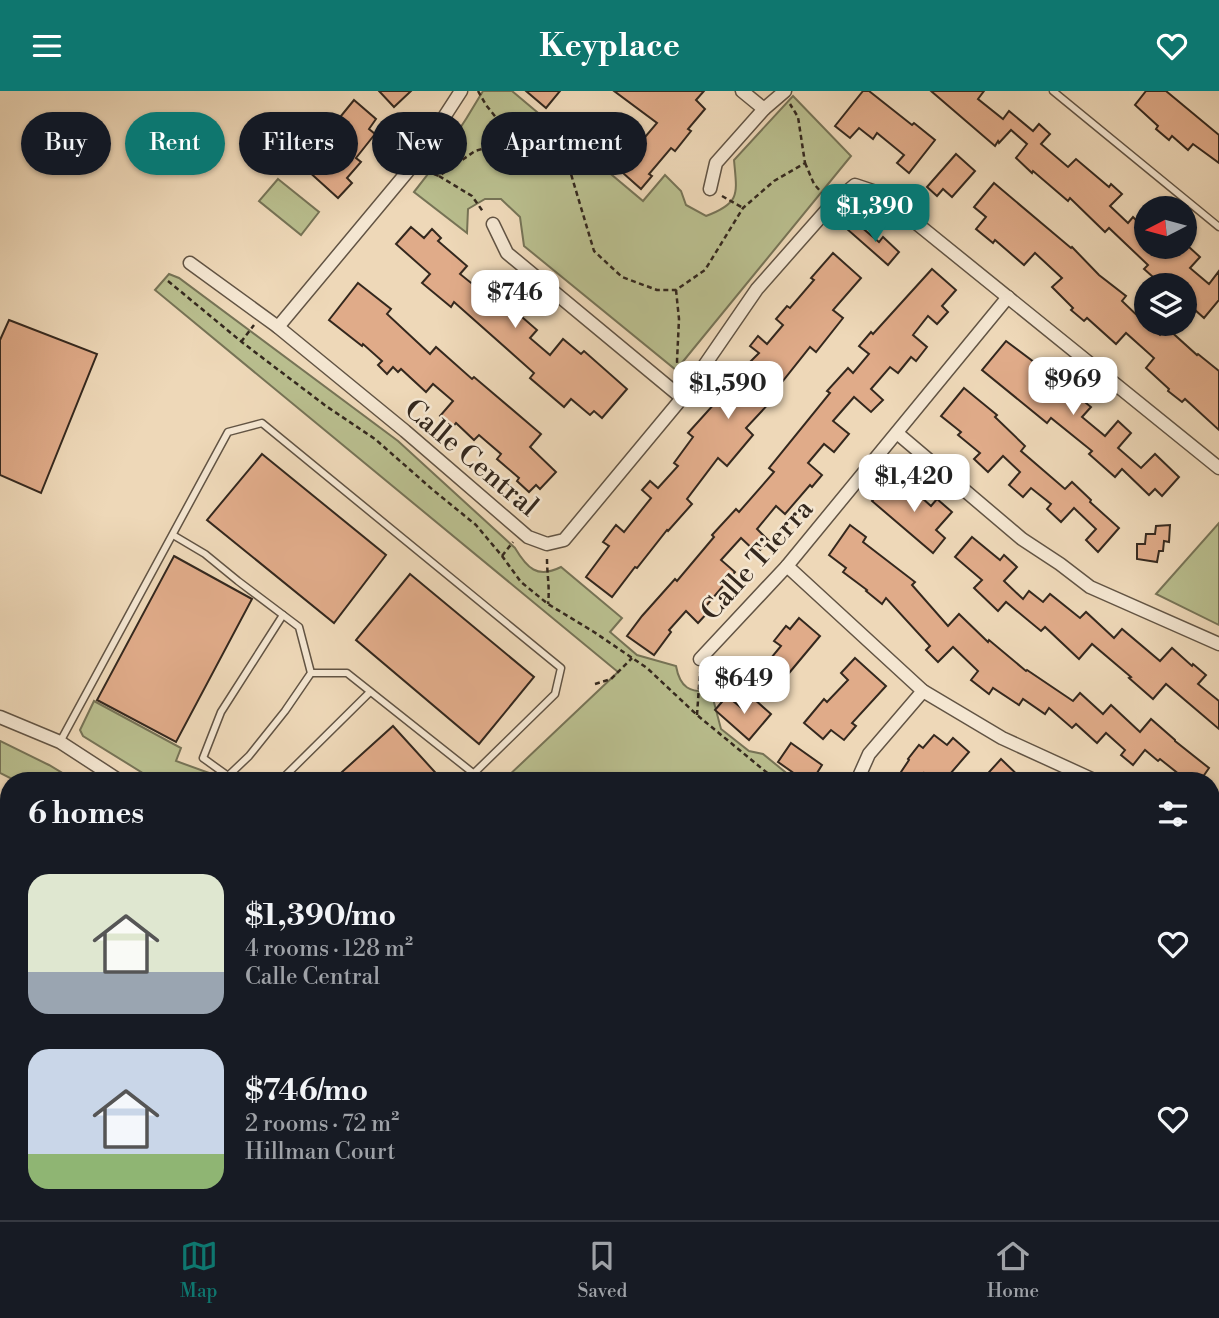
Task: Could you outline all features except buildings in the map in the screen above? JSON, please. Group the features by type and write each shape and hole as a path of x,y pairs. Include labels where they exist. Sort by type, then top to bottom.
{"street":[{"path":"447,112 461,91"},
{"path":"742,91 764,109"},
{"path":"710,189 716,163 764,109 784,92"},
{"path":"278,327 405,175"},
{"name":"Calle Central","path":"190,263 278,327 528,537 547,544 564,540 682,398 757,289 832,204 855,184 879,193 1219,468"},
{"path":"492,224 507,253 682,398"},
{"name":"Calle Tierra","path":"700,659 787,566 1008,297"},
{"path":"897,433 1022,539 1090,587 1219,644"},
{"path":"787,566 923,691 1002,738 1076,772"},
{"path":"861,772 869,754 923,691"},
{"path":"0,717 60,742 106,772"}],"lane":[{"path":"1053,91 1219,227"},
{"path":"60,742 228,432 262,423 561,668 555,694 474,772"},
{"path":"173,535 205,554 299,627 311,673 285,711 236,772"},
{"path":"221,772 203,758 221,712 282,615"},
{"path":"311,673 347,673 472,772"},
{"path":"289,772 370,692"}],"path":[{"path":"478,91 492,112"},
{"path":"784,92 798,117 805,163 814,184 832,204"},
{"path":"439,177 481,149"},
{"path":"571,175 594,251 622,277 657,291 676,290 705,270 743,208 774,180 805,163"},
{"path":"435,175 472,196 492,224"},
{"path":"710,189 743,208"},
{"path":"169,281 241,341 326,406 375,439 476,525 521,582 548,604 647,668 697,715 766,772"},
{"path":"676,290 679,319 677,361 682,398"},
{"path":"241,341 262,315"},
{"path":"502,556 522,532"},
{"path":"547,544 547,577 550,588 548,604"},
{"path":"595,684 611,680 632,658"},
{"path":"697,715 700,659"}],"green space":[{"path":"483,91 512,91 537,112 481,112 481,175 612,175 643,201 665,175 681,191 686,205 706,216 731,202 736,189 734,160 793,96 851,156 676,370 524,246 520,217 501,199 485,199 468,209 467,233 414,192 427,175 467,175 467,117"},
{"path":"278,179 319,212 301,235 259,201"},
{"path":"169,274 179,278 398,441 515,548 529,566 539,572 561,567 622,618 610,632 637,655 676,666 683,684 692,690 711,691 721,729 749,751 763,754 785,772 512,772 618,672 155,290"},
{"path":"1219,523 1219,625 1156,594"},
{"path":"94,701 181,748 176,761 206,772 141,772 83,736 80,730"},
{"path":"0,741 61,772 0,772"}]}
